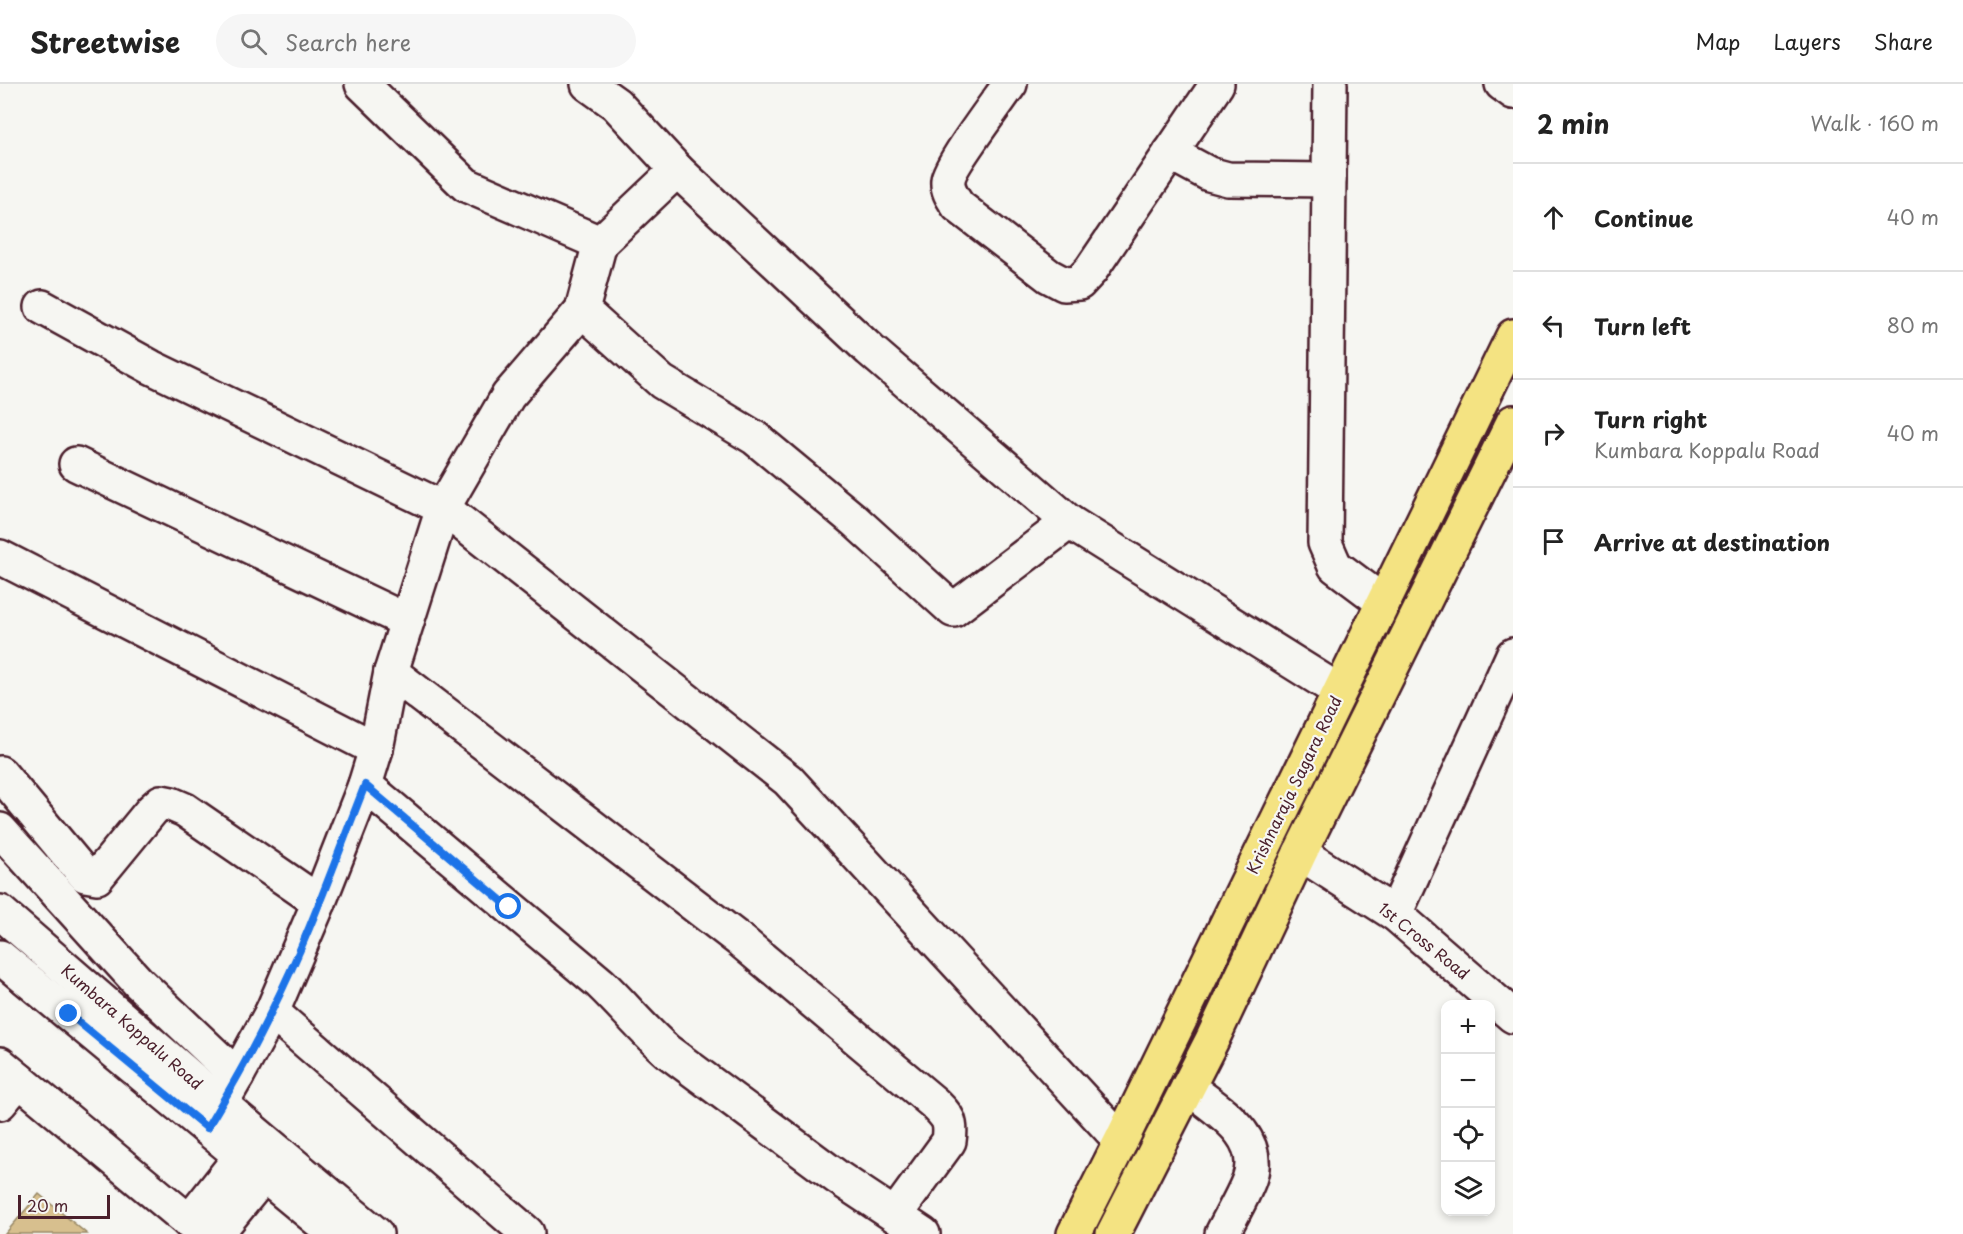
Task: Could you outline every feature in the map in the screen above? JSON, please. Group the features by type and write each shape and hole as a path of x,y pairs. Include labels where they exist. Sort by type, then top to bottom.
{"main road":[{"name":"Krishnaraja Sagara Road","path":"1074,1234 1513,336"},
{"path":"1113,1234 1188,1087 1300,853 1513,422"}],"street":[{"path":"362,84 466,185 600,243"},
{"path":"588,84 616,104 677,170 870,350 1069,522 1340,691"},
{"path":"1010,84 956,162 948,178 950,193 958,206 1049,276 1064,284 1079,283 1090,270 1217,84"},
{"path":"1330,84 1325,543 1335,566 1383,602"},
{"path":"1502,84 1513,92"},
{"path":"1170,153 1209,174 1228,179 1329,180"},
{"path":"214,1116 272,1012 365,785 376,749 391,672 443,508 508,396 582,310 600,243 677,170"},
{"path":"42,307 151,367 443,508 788,780 1121,1141"},
{"path":"582,310 662,382 755,438 854,520 953,610 1069,522"},
{"path":"76,464 407,621"},
{"path":"0,556 376,749"},
{"path":"1395,914 1513,655"},
{"path":"391,672 741,940 934,1103 947,1117 951,1127 949,1141 895,1215"},
{"path":"0,772 85,875 98,876 161,802 185,810 319,902"},
{"path":"365,785 600,983 667,1051 837,1178 923,1234"},
{"path":"0,830 138,982 237,1076"},
{"name":"1st Cross Road","path":"1300,853 1395,914 1513,1016"},
{"name":"Kumbara Koppalu Road","path":"0,912 214,1116 253,1166 335,1234"},
{"name":"Kumbara Koppalu Road","path":"0,957 376,1234"},
{"path":"272,1012 527,1233"},
{"path":"6,1082 203,1230 253,1166"},
{"path":"1188,1087 1231,1120 1246,1137 1252,1156 1250,1178 1222,1234"}],"building":[{"path":"39,1194 87,1234 5,1234"}],"route":[{"path":"69,1014 207,1128 272,1012 365,785 509,907"}]}
